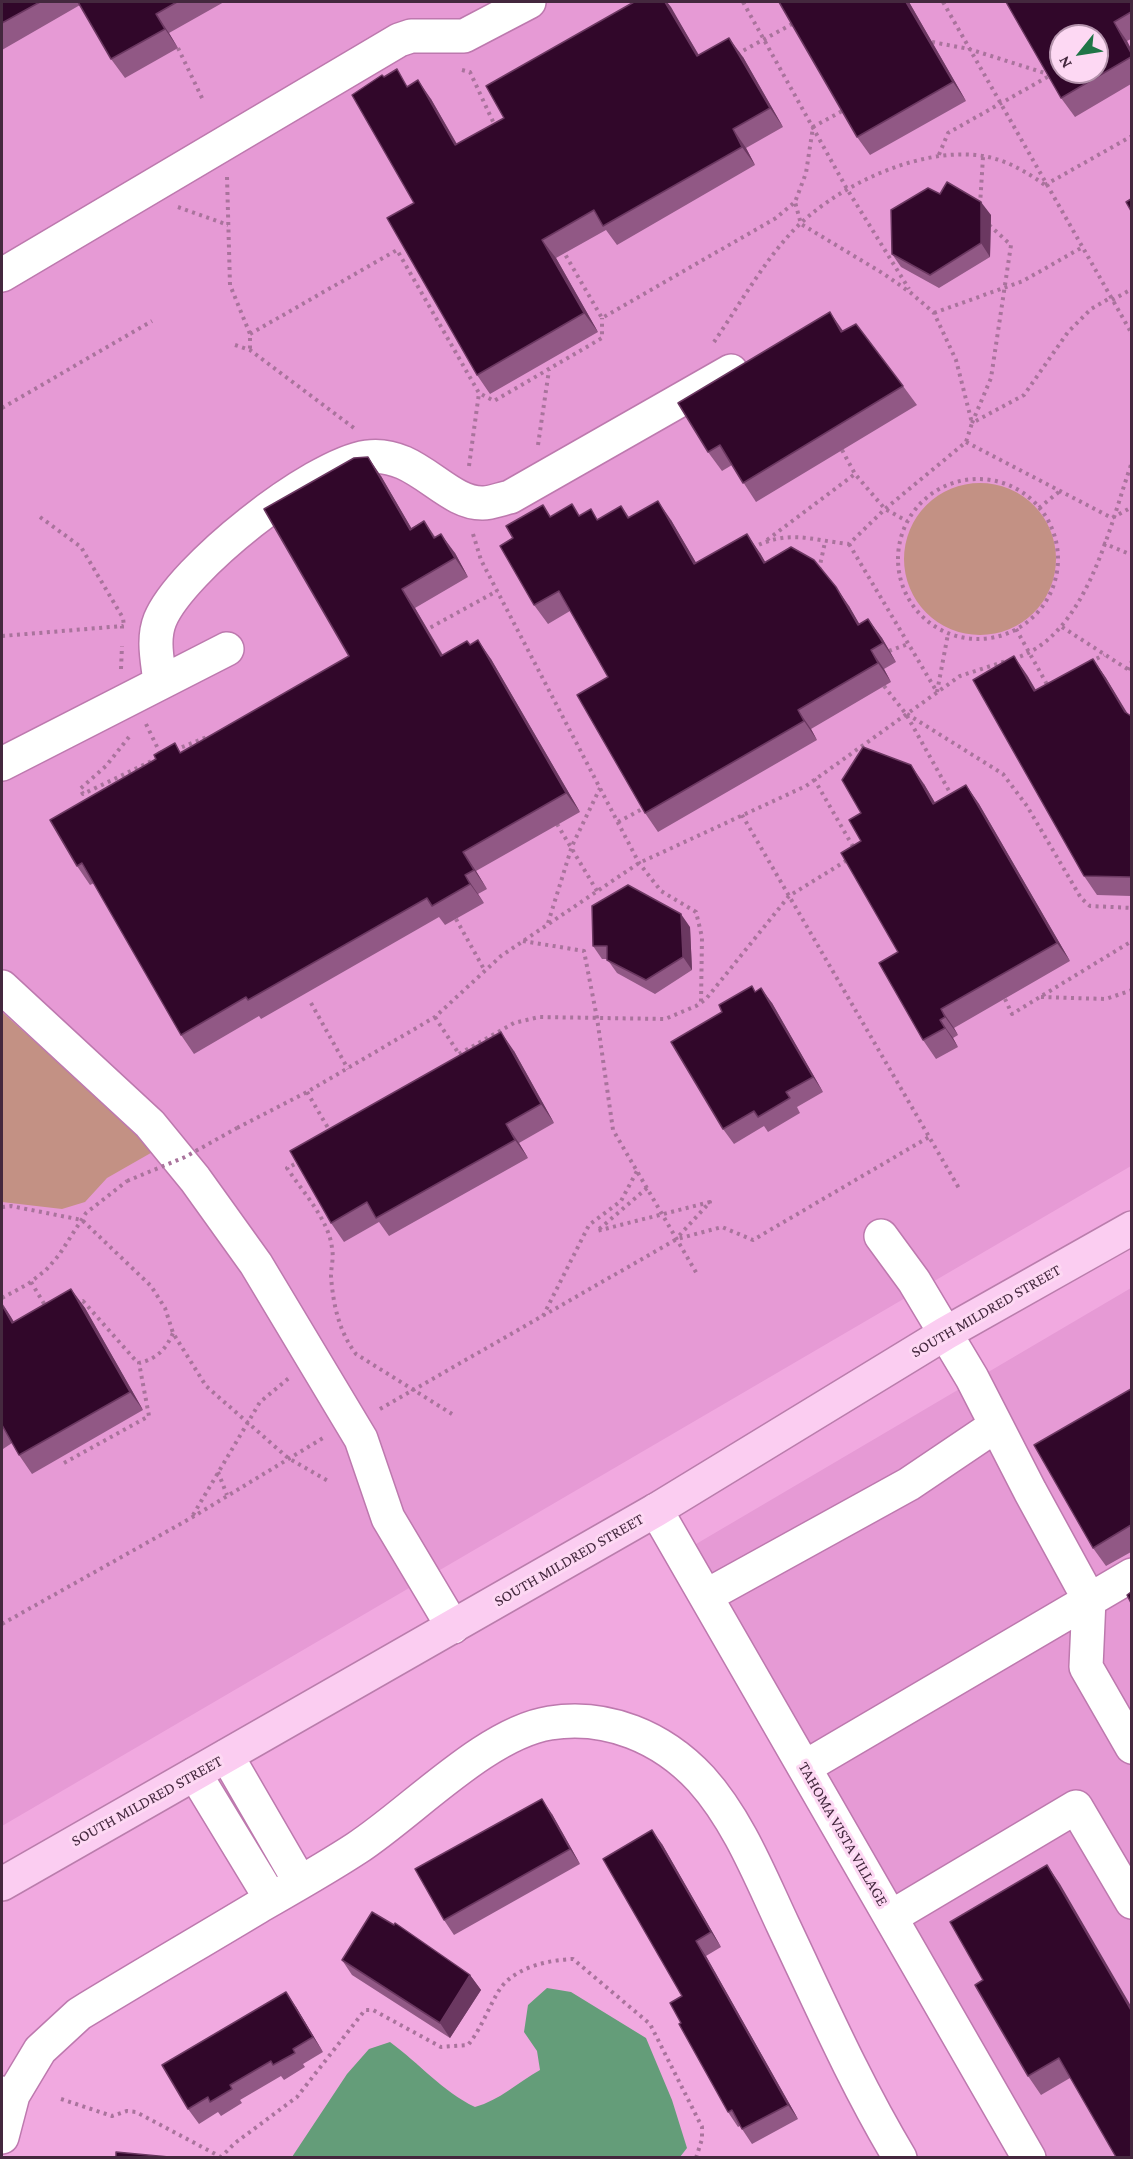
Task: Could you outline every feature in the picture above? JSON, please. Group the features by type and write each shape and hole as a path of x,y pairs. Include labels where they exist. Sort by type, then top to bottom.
{"main road":[{"name":"SOUTH MILDRED STREET","path":"2,1884 453,1628 656,1510 946,1333 1131,1228"}],"lane":[{"path":"2,275 399,40 411,36 464,36 529,2"},
{"path":"160,683 155,642 161,619 188,580 247,526 298,486 327,470 368,457 401,460 463,498 482,503 510,497 721,359"},
{"path":"2,764 227,649"},
{"path":"2,987 150,1124 195,1179 256,1264 361,1439 388,1518 453,1628"},
{"path":"881,1236 914,1281 946,1333 1089,1599 1086,1667 1131,1747"},
{"path":"706,1596 909,1484 995,1426"},
{"name":"TAHOMA VISTA VILLAGE","path":"656,1510 1029,2157"},
{"path":"805,1767 1131,1575"},
{"path":"2,2137 8,2093 40,2050 79,2014 357,1849 403,1816 465,1765 520,1733 548,1723 585,1721 618,1726 645,1737 671,1752 701,1780 725,1813 751,1857 860,2089 900,2157"},
{"path":"226,1756 300,1882"},
{"path":"195,1774 271,1899"},
{"path":"891,1917 1076,1808 1131,1902"},
{"path":"249,1862 278,1845"}],"path":[{"path":"742,2 847,189 910,293"},
{"path":"943,2 1131,334"},
{"path":"735,55 794,23"},
{"path":"932,42 969,50 1051,75 948,133 937,157"},
{"path":"178,48 203,100"},
{"path":"459,69 470,72 496,128"},
{"path":"813,127 844,110"},
{"path":"602,318 776,218 795,202 806,174 813,127"},
{"path":"1045,185 1131,136"},
{"path":"721,359 784,242 801,224 847,189 915,161 937,157 983,157 1021,168 1045,185"},
{"path":"980,209 983,157"},
{"path":"226,170 230,285 250,334 250,350"},
{"path":"795,202 801,224 910,293 934,314 956,360 972,423"},
{"path":"176,206 228,225"},
{"path":"764,542 791,535 849,544 885,509 966,442 991,378 1011,245 990,228 985,219"},
{"path":"250,334 397,250 479,393 494,401 602,338 602,318 560,245"},
{"path":"934,314 1023,281 1081,248"},
{"path":"972,423 1024,395 1068,332 1091,309 1131,289"},
{"path":"2,408 152,321"},
{"path":"235,345 250,350 359,431"},
{"path":"531,484 549,369"},
{"path":"479,393 463,498 481,560 639,863 661,891 696,912 702,937 701,1002"},
{"path":"966,442 1112,518"},
{"path":"842,450 855,474 885,509 908,521"},
{"path":"2,1298 31,1282 59,1255 87,1212 127,1181 185,1157 348,1069 435,1017 485,971 523,941 639,863 814,779 960,676 1029,653 1049,640 1062,627 1087,590 1131,462"},
{"path":"744,552 764,542 855,474"},
{"path":"970,479 989,480 1008,485 1025,494 1039,508 1050,524 1056,542 1058,561 1055,581 1037,614 1016,629 986,639 966,639 948,634 931,625 917,611 906,595 900,577 898,558 900,538 919,505 934,492 970,479"},
{"path":"1039,508 1060,491"},
{"path":"1112,518 1131,507"},
{"path":"40,517 81,548 123,618 120,679"},
{"path":"818,574 825,542"},
{"path":"1103,543 1131,555"},
{"path":"849,544 937,692"},
{"path":"416,635 497,591"},
{"path":"2,636 123,626 130,628"},
{"path":"1062,627 1130,671 1131,661"},
{"path":"1016,629 1053,695"},
{"path":"937,692 948,634"},
{"path":"890,651 908,644"},
{"path":"1085,665 1104,655"},
{"path":"1048,686 1057,681"},
{"path":"884,686 906,714 957,804"},
{"path":"906,714 1003,774 1027,806 1085,902 1090,906 1131,908"},
{"path":"137,727 144,719 166,763"},
{"path":"131,734 106,766 80,789 83,794 207,737 212,746"},
{"path":"459,1054 514,1023 539,1017 666,1019 701,1002 789,896 858,854 814,779"},
{"path":"548,924 572,846 600,788"},
{"path":"618,822 644,808"},
{"path":"742,815 960,1190"},
{"path":"557,824 597,891"},
{"path":"456,919 485,971"},
{"path":"523,941 584,951 597,1018 613,1130 697,1274"},
{"path":"1005,999 1012,1014 1131,941"},
{"path":"1041,998 1106,999 1131,990"},
{"path":"311,1003 348,1069"},
{"path":"435,1017 463,1060"},
{"path":"307,1092 336,1142"},
{"path":"370,1414 677,1239 722,1227 753,1240 929,1137"},
{"path":"307,1158 287,1168 328,1232 333,1249 331,1276 337,1318 346,1341 356,1354 452,1414"},
{"path":"543,1316 589,1225 621,1201 637,1171"},
{"path":"647,1188 597,1231 710,1202 677,1239"},
{"path":"2,1207 11,1206 82,1220 151,1286 165,1308 173,1334 206,1386 288,1458 330,1482"},
{"path":"31,1282 48,1309"},
{"path":"73,1306 83,1301 137,1362"},
{"path":"64,1463 149,1416 139,1363 152,1360 160,1353 173,1334"},
{"path":"191,1518 260,1402 313,1359"},
{"path":"2,1624 191,1518 329,1435"},
{"path":"218,1472 227,1495"},
{"path":"61,2099 112,2116 127,2111 136,2112 220,2157 297,2097 365,2010 373,2010 441,2047 457,2047 468,2044 473,2038 500,1989 509,1979 531,1967 573,1959 650,2024 702,2127 702,2139 696,2157"}],"shaded area":[{"path":"2,2 1132,2 1131,1166 2,1826"},
{"path":"980,483 1009,489 1022,496 1033,506 1043,517 1050,530 1056,559 1050,588 1043,601 1033,612 1022,622 1009,629 980,635 951,629 938,622 927,612 917,601 910,588 904,559 910,530 917,517 927,506 938,496 951,489"},
{"path":"2,1012 156,1150 107,1178 85,1202 62,1209 2,1202"},
{"path":"1131,1288 1131,1574 812,1759 691,1547"},
{"path":"1131,1588 1131,2157 1041,2157 813,1771"},
{"path":"547,1988 571,1992 646,2038 672,2100 687,2148 680,2157 292,2157 347,2074 369,2049 390,2042 442,2085 475,2107 500,2096 540,2070 537,2051 524,2032 528,2005"}],"building":[{"path":"2,2 40,2 2,23"},
{"path":"78,2 177,2 156,14 165,29 111,59"},
{"path":"634,2 665,2 697,56 729,38 770,108 733,129 742,147 603,226 594,210 542,240 584,313 477,375 387,218 414,203 352,95 382,75 384,77 397,69 407,87 418,80 455,145 504,118 486,86"},
{"path":"779,2 906,2 953,82 857,137"},
{"path":"1006,2 1131,2 1131,12 1114,22 1131,57 1109,70 1109,24 1049,24 1049,77"},
{"path":"1053,84 1085,84 1061,98"},
{"path":"947,182 981,202 981,243 930,275 892,254 891,210 928,188 940,194"},
{"path":"1131,199 1131,211 1126,202"},
{"path":"830,312 841,332 856,324 903,386 743,483 720,445 708,452 678,403"},
{"path":"368,457 410,530 424,521 434,538 441,534 455,558 402,589 441,656 467,641 470,645 478,640 566,793 463,852 474,870 465,875 470,884 432,906 427,898 248,1000 246,997 181,1035 82,863 77,866 50,820 156,759 154,755 175,743 180,753 349,656 264,509 354,458"},
{"path":"658,501 694,564 747,534 764,563 791,547 814,560 836,587 858,625 868,619 883,643 871,650 878,663 798,710 804,721 645,813 577,695 608,677 559,591 534,605 500,546 513,538 506,526 543,505 550,517 572,504 579,516 591,509 597,520 621,506 628,518"},
{"path":"1014,656 1034,691 1093,659 1125,712 1131,716 1131,877 1084,876 973,680"},
{"path":"863,747 911,765 933,804 966,785 1057,943 941,1009 945,1017 940,1020 945,1028 923,1040 879,963 898,952 841,853 861,841 849,820 861,813 842,780"},
{"path":"628,885 681,914 683,957 646,980 607,960 607,946 593,946 592,906"},
{"path":"752,986 755,992 761,988 813,1077 786,1092 790,1098 758,1117 754,1111 723,1129 671,1042 722,1012 719,1005"},
{"path":"501,1032 541,1104 506,1124 515,1140 376,1218 367,1202 331,1223 290,1151"},
{"path":"71,1289 130,1392 19,1455 2,1425 2,1305 12,1323"},
{"path":"1131,1389 1131,1525 1093,1548 1034,1445"},
{"path":"542,1799 570,1849 444,1920 415,1869"},
{"path":"652,1830 711,1932 696,1941 788,2105 742,2129 732,2110 728,2112 679,2024 681,2023 670,2003 682,1996 603,1859"},
{"path":"1047,1865 1131,2010 1131,2157 1116,2157 1059,2058 1028,2076 975,1985 983,1980 950,1922"},
{"path":"372,1912 394,1925 395,1923 470,1975 440,2023 342,1960"},
{"path":"286,1992 313,2037 293,2049 295,2053 273,2065 271,2061 230,2085 232,2089 210,2102 208,2097 188,2109 162,2065"},
{"path":"116,2152 169,2157 116,2157"}]}
